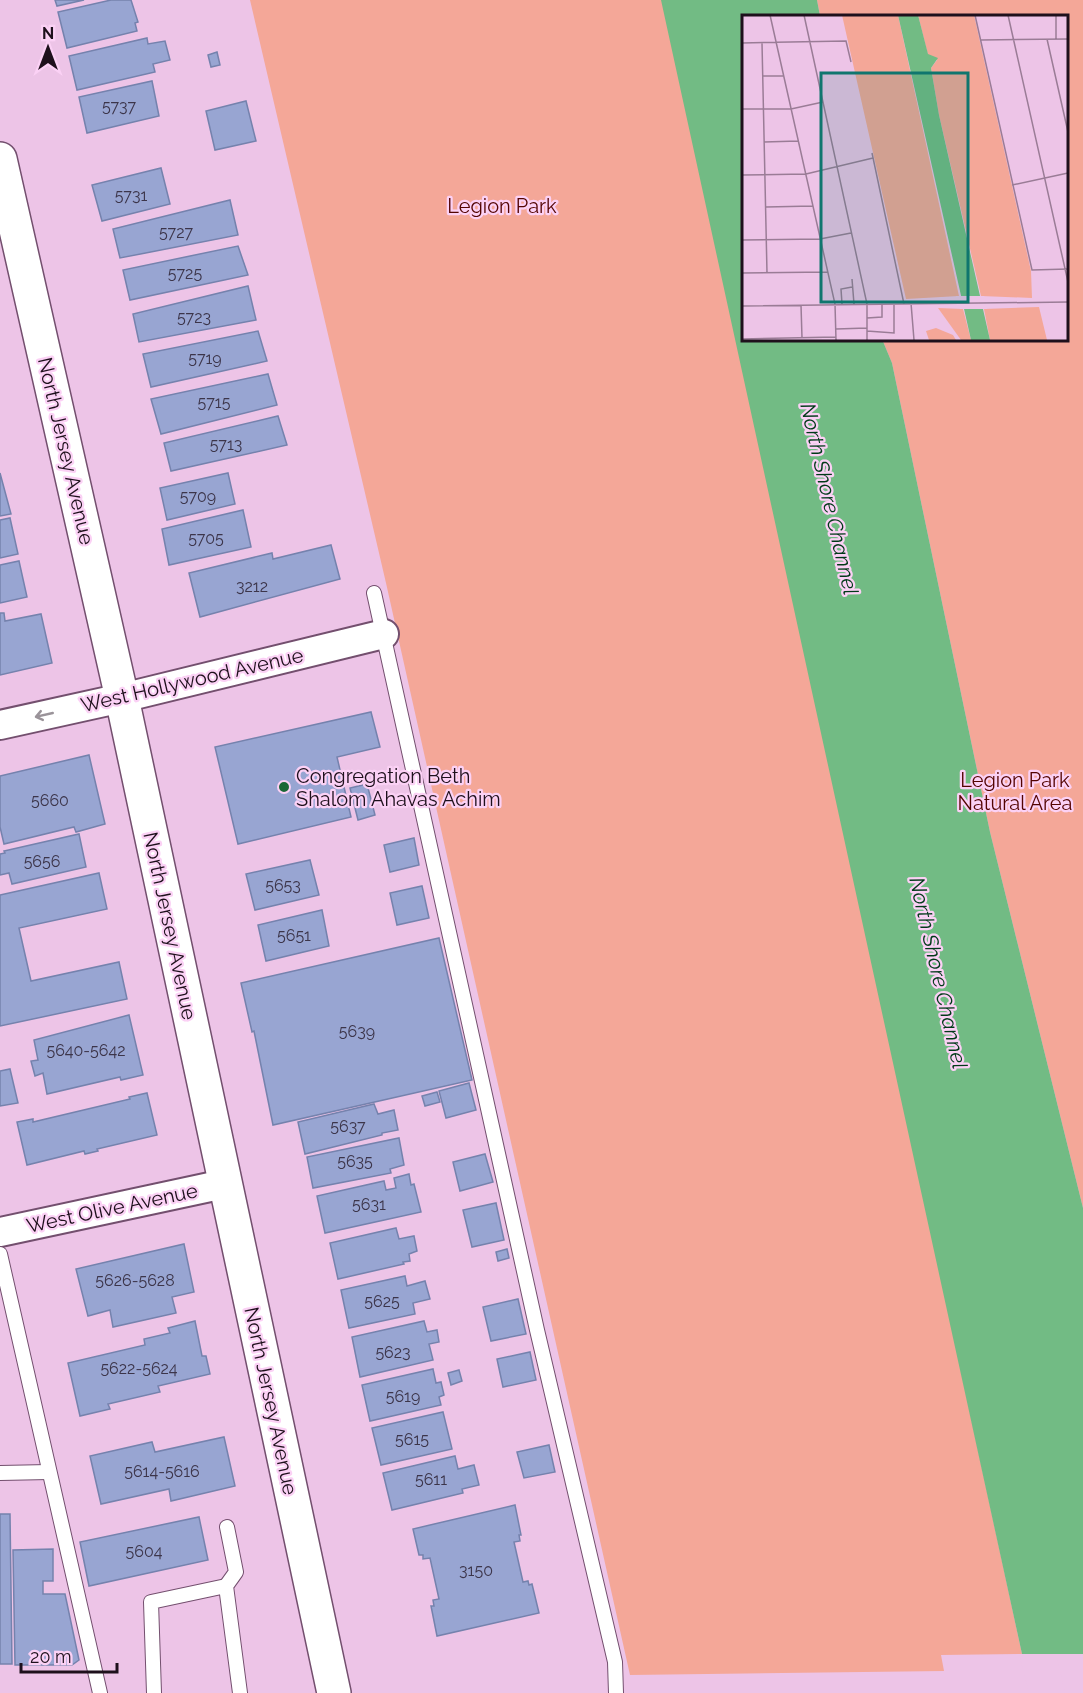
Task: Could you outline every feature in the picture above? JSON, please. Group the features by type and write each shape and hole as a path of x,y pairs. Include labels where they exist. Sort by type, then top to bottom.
{"main road":[{"name":"North Jersey Avenue","path":"0,159 6,217 122,698 334,1693"}],"street":[{"name":"West Hollywood Avenue","path":"0,724 122,698 384,634"},
{"name":"West Olive Avenue","path":"0,1232 224,1184"}],"lane":[{"path":"374,593 537,1330 615,1662 616,1693"},
{"path":"0,1254 100,1693"},
{"path":"0,1473 49,1472"},
{"path":"154,1693 151,1602 226,1586 236,1572 227,1527"},
{"path":"226,1586 240,1693"}],"green space":[{"name":"Legion Park","path":"250,0 665,0 1022,1654 941,1655 944,1671 630,1675 386,583"},
{"name":"Legion Park Natural Area","path":"817,0 1083,0 1083,1208 990,832 892,363 882,340 1068,340 1068,15 820,15"}],"water":[{"name":"North Shore Channel","path":"661,0 817,0 820,15 742,15 742,340 882,340 892,363 990,832 1083,1208 1083,1693 1060,1654 1022,1654"}],"pier":[{"path":"1019,1654 1083,1654 1083,1693 1066,1693 1057,1657 1065,1693 1029,1693"}],"building":[{"path":"55,0 84,0 57,6"},
{"path":"111,0 131,0 138,22 135,23 137,31 67,48 58,12"},
{"path":"147,38 148,44 165,41 170,60 153,64 155,72 77,90 69,56"},
{"path":"217,52 220,65 211,67 208,55"},
{"path":"152,81 159,116 87,133 79,97"},
{"path":"246,101 256,141 215,150 206,111"},
{"path":"161,168 170,204 102,221 92,185"},
{"path":"230,200 238,235 120,258 113,229"},
{"path":"238,246 248,275 130,300 123,270"},
{"path":"248,286 256,320 139,342 133,314"},
{"path":"258,331 267,361 151,387 143,354"},
{"path":"268,374 277,405 161,434 151,399"},
{"path":"278,416 287,445 171,471 164,443"},
{"path":"0,473 11,514 0,516"},
{"path":"228,473 235,504 167,520 160,488"},
{"path":"243,510 251,547 169,565 162,529"},
{"path":"10,518 18,554 0,558 0,520"},
{"path":"331,545 340,579 200,617 189,573 272,553 273,559"},
{"path":"19,561 27,597 0,603 0,565"},
{"path":"0,613 4,613 5,621 41,614 52,663 0,675"},
{"name":"Congregation Beth Shalom Ahavas Achim","path":"371,712 380,747 337,757 351,817 238,844 215,747"},
{"path":"89,755 105,824 76,832 74,827 4,844 0,827 0,776"},
{"path":"367,784 375,815 358,820 350,788"},
{"path":"79,834 86,867 12,884 9,873 0,875 0,854 5,853 4,851"},
{"path":"414,838 419,865 390,872 384,845"},
{"path":"310,860 319,895 255,910 246,874"},
{"path":"99,873 107,909 19,928 31,981 119,962 127,999 0,1026 0,895"},
{"path":"422,886 429,918 397,925 390,893"},
{"path":"322,910 329,946 266,961 258,925"},
{"path":"439,938 472,1080 273,1125 254,1031 252,1032 241,983"},
{"path":"129,1015 143,1075 121,1080 120,1077 47,1094 43,1073 35,1076 31,1061 38,1060 34,1040"},
{"path":"10,1069 18,1103 0,1106 0,1071"},
{"path":"469,1083 476,1110 446,1118 439,1091"},
{"path":"437,1092 440,1102 425,1106 422,1096"},
{"path":"147,1093 157,1135 85,1154 84,1151 27,1165 17,1122 33,1119 33,1122"},
{"path":"374,1104 378,1114 394,1110 398,1130 305,1154 298,1122"},
{"path":"399,1138 404,1165 390,1169 391,1173 313,1188 307,1157"},
{"path":"485,1154 493,1182 460,1191 453,1162"},
{"path":"409,1174 421,1212 325,1233 317,1196 384,1181 386,1190 396,1188 394,1178"},
{"path":"496,1203 504,1240 472,1247 463,1210"},
{"path":"396,1228 399,1239 414,1236 417,1251 409,1254 410,1261 338,1279 330,1243"},
{"path":"184,1244 194,1292 172,1297 176,1313 113,1327 110,1310 88,1316 76,1269"},
{"path":"507,1249 509,1258 498,1261 496,1252"},
{"path":"405,1276 407,1286 425,1281 430,1299 413,1303 415,1314 349,1328 341,1290"},
{"path":"518,1299 526,1334 491,1341 483,1307"},
{"path":"195,1321 202,1356 206,1356 210,1374 158,1386 160,1392 108,1404 110,1409 80,1416 68,1363 145,1345 144,1339 170,1333 168,1328"},
{"path":"424,1321 427,1332 437,1330 439,1342 429,1344 433,1360 360,1377 352,1337"},
{"path":"530,1352 536,1380 503,1387 497,1359"},
{"path":"433,1369 436,1383 441,1382 444,1395 439,1397 441,1405 370,1421 362,1385"},
{"path":"459,1370 462,1381 451,1385 448,1373"},
{"path":"443,1412 452,1449 381,1465 372,1428"},
{"path":"224,1437 235,1486 171,1501 169,1489 101,1504 90,1456 152,1442 155,1452"},
{"path":"549,1445 555,1472 524,1478 517,1452"},
{"path":"455,1456 458,1469 474,1465 479,1485 462,1489 463,1493 392,1510 383,1473"},
{"path":"515,1505 521,1535 519,1535 520,1541 514,1542 523,1582 528,1581 529,1585 532,1584 539,1613 437,1636 431,1606 434,1606 433,1600 439,1599 430,1558 423,1559 423,1555 419,1555 413,1529"},
{"path":"0,1514 10,1514 12,1664 0,1664"},
{"path":"199,1517 208,1560 89,1586 80,1542"},
{"path":"53,1549 53,1581 43,1581 43,1594 65,1594 79,1660 72,1665 15,1665 13,1550"}],"place":[{"name":"Congregation Beth Shalom Ahavas Achim","path":"284,787"}]}
